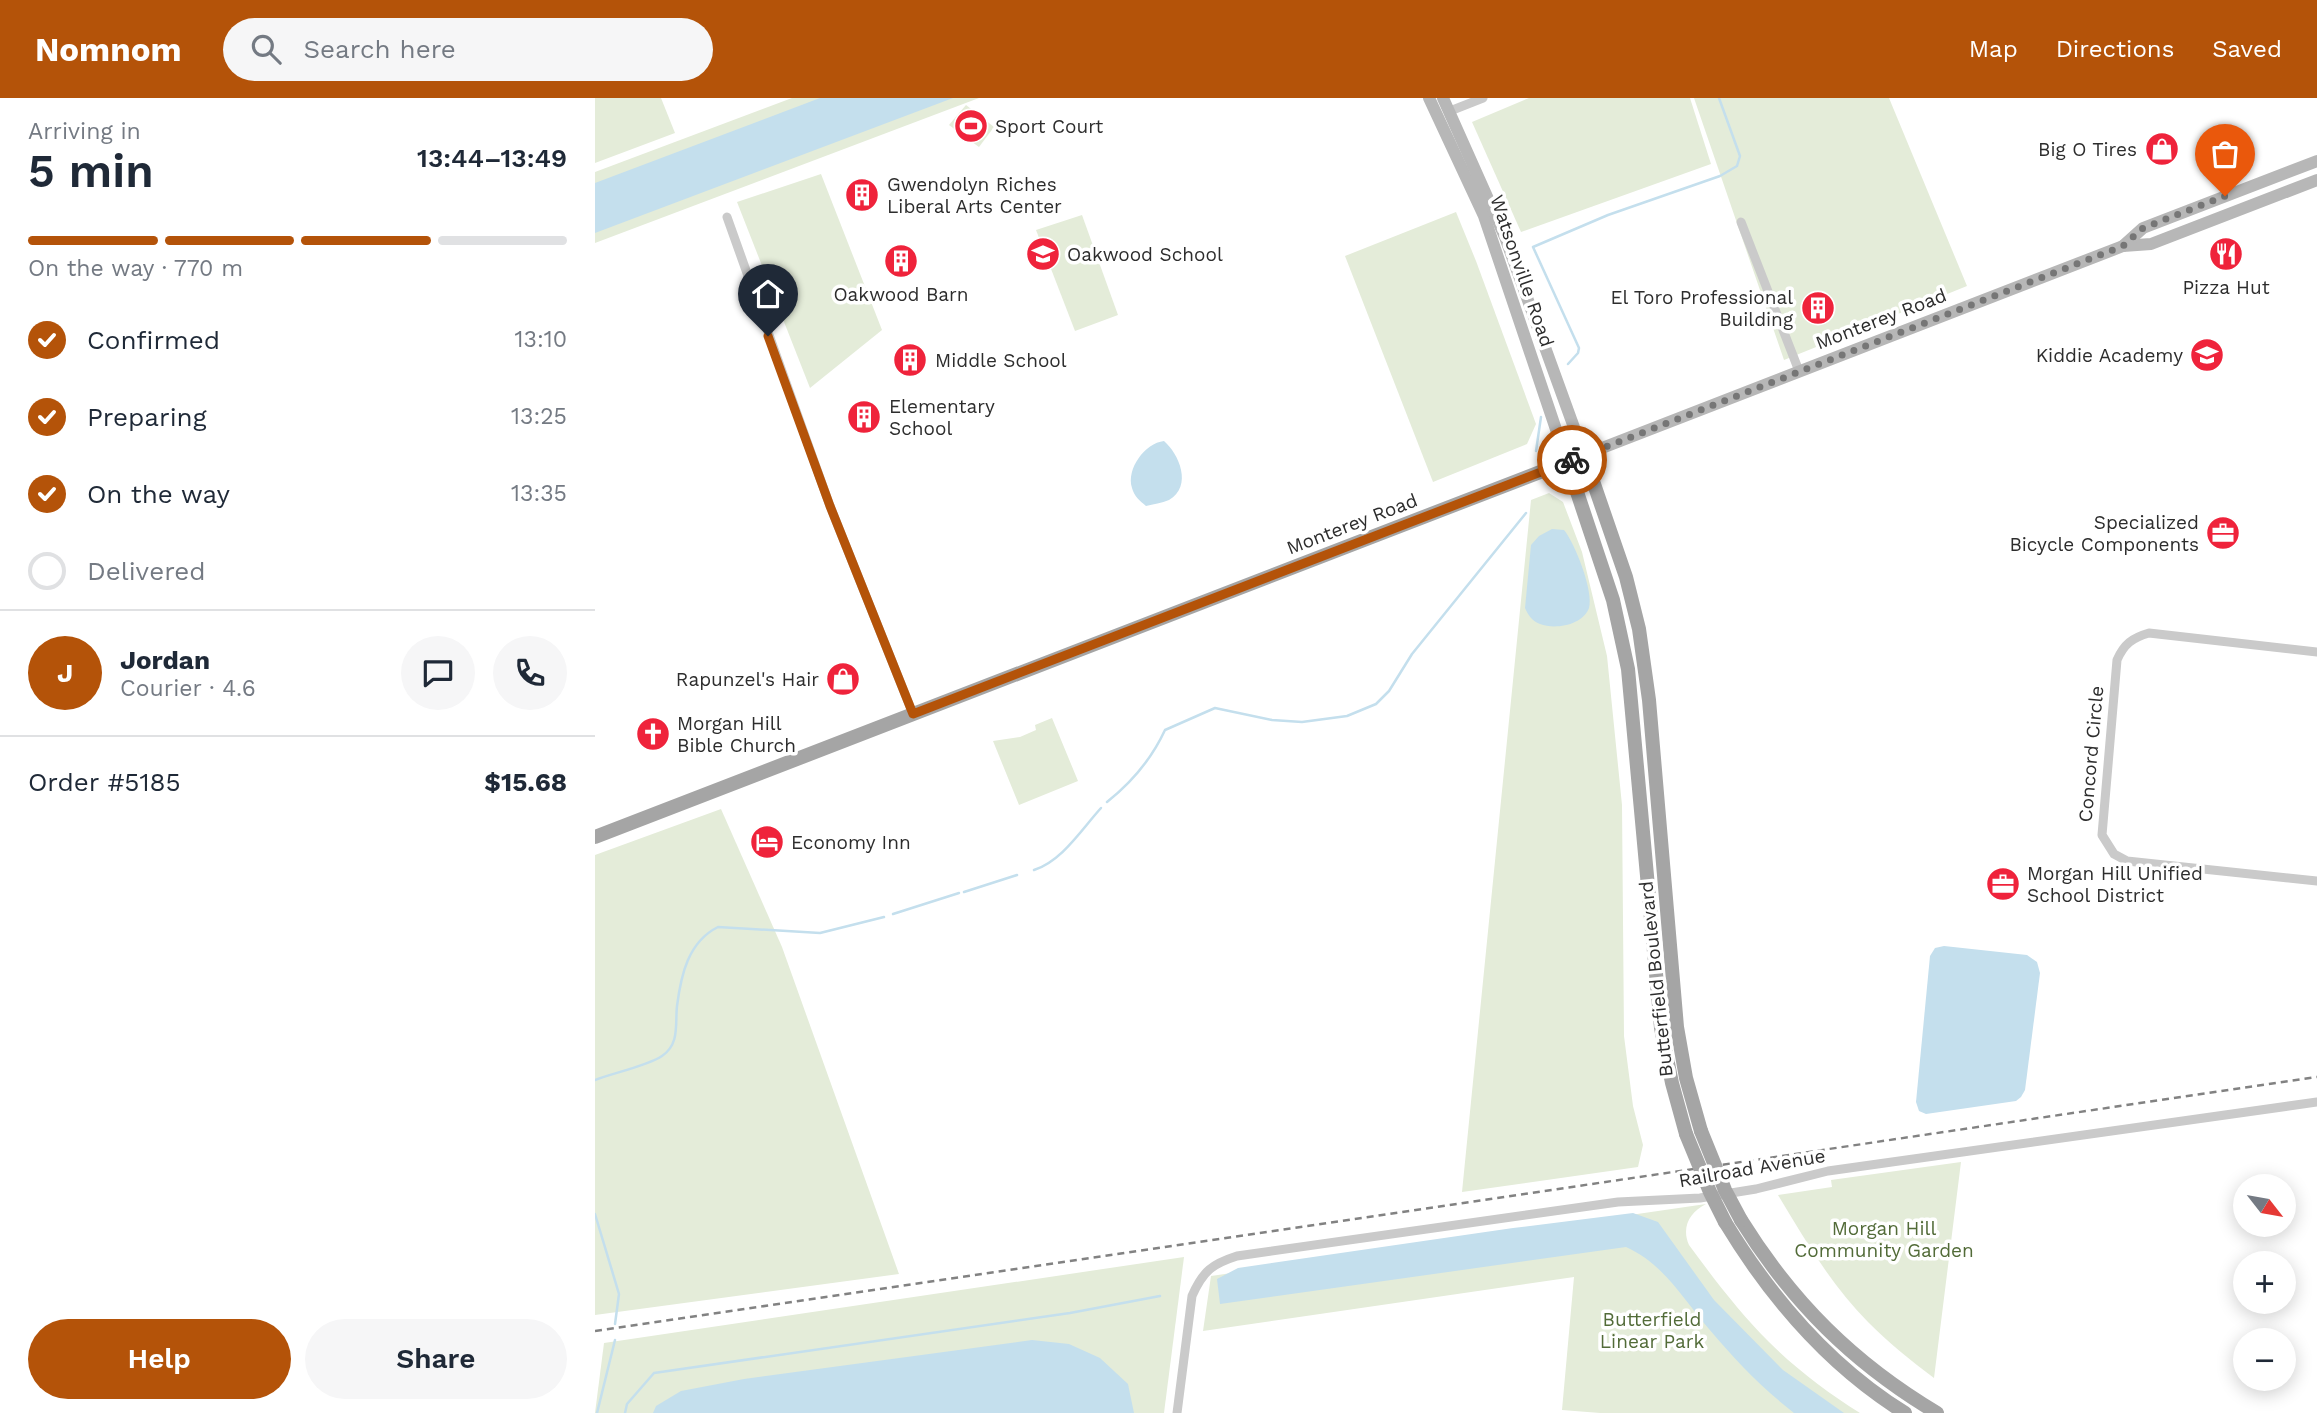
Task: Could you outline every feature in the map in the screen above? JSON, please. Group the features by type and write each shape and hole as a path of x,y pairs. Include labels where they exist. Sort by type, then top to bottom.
{"main road":[{"name":"Watsonville Road","path":"1429,98 1484,216 1567,462"},
{"name":"Watsonville Road","path":"1443,98 1505,237 1584,455"},
{"name":"Monterey Road","path":"2123,246 2143,228 2317,161"},
{"name":"Monterey Road","path":"595,837 2123,246 2151,244 2317,180"},
{"name":"Butterfield Boulevard","path":"1584,455 1626,577 1639,629 1649,700 1677,1027 1693,1132 1710,1192 1725,1222 1767,1286 1799,1324 1846,1370 1905,1413"},
{"name":"Butterfield Boulevard","path":"1567,462 1613,600 1628,669 1661,1028 1672,1083 1693,1132 1741,1220 1780,1278 1827,1331 1882,1377 1937,1413"}],"street":[{"path":"1450,111 1483,98"},
{"path":"727,217 830,506 913,714"},
{"path":"1741,222 1799,371"},
{"name":"Concord Circle","path":"2317,652 2149,633 2134,638 2123,648 2117,660 2102,835 2114,853 2127,861 2317,881"},
{"name":"Railroad Avenue","path":"1177,1413 1192,1296 1199,1280 1216,1263 1237,1256 1618,1202 1700,1198 1756,1189 1828,1171 2317,1102"}],"green space":[{"path":"595,98 661,98 675,133 595,163"},
{"path":"792,98 979,98 595,243 595,172"},
{"path":"1529,98 1690,98 1711,164 1521,232 1472,122"},
{"path":"1694,98 1889,98 1967,286 1784,360"},
{"name":"Sport Court","path":"966,105 994,127 979,147 949,125"},
{"path":"821,174 882,330 810,388 737,202"},
{"path":"1456,212 1536,424 1527,444 1433,482 1345,256"},
{"path":"1082,215 1118,315 1075,331 1036,230"},
{"path":"1549,493 1563,502 1582,552 1607,656 1622,805 1624,1036 1633,1106 1643,1145 1638,1167 1462,1192 1531,500"},
{"path":"1052,718 1078,781 1019,805 993,741 1020,737 1036,730 1035,725"},
{"path":"721,809 782,947 899,1274 595,1315 595,855"},
{"name":"Morgan Hill Community Garden","path":"1961,1162 1934,1378 1892,1344 1855,1308 1820,1262 1778,1195 1832,1187 1831,1180"},
{"name":"Butterfield Linear Park","path":"1706,1204 1691,1216 1686,1232 1689,1245 1717,1283 1790,1362 1860,1413 1600,1413 1562,1410 1574,1277 1203,1331 1211,1276"},
{"path":"1184,1257 1164,1413 595,1413 604,1343"}],"water":[{"path":"820,98 953,98 595,233 595,183"},
{"path":"1164,441 1179,462 1182,479 1180,487 1169,500 1146,506 1133,491 1131,481 1134,465 1150,447"},
{"path":"1552,529 1564,530 1573,545 1583,568 1590,601 1586,614 1581,619 1561,626 1537,623 1525,608 1531,545 1539,536"},
{"path":"1944,946 2027,955 2037,962 2040,973 2025,1090 2016,1101 1926,1114 1919,1111 1916,1102 1930,956 1935,948"},
{"path":"1633,1213 1658,1222 1714,1300 1783,1370 1844,1413 1794,1413 1739,1363 1662,1273 1626,1247 1220,1304 1217,1279 1238,1268"},
{"path":"1032,1340 1069,1344 1100,1358 1128,1384 1134,1413 653,1413 656,1406 681,1391 744,1379"}],"waterway":[{"path":"1568,364 1579,348 1533,247 1608,215 1720,176 1737,166 1740,156 1719,98"},
{"path":"1536,451 1541,417"},
{"path":"1107,802 1140,769 1165,730 1215,708 1272,720 1302,722 1347,716 1376,704 1389,691 1412,654 1526,513"},
{"path":"1034,870 1062,852 1101,808"},
{"path":"964,892 1017,875"},
{"path":"893,914 959,893"},
{"path":"595,1080 648,1063 668,1051 674,1040 679,994 688,960 699,941 718,927 820,933 884,917"},
{"path":"595,1214 619,1294 615,1324"},
{"path":"625,1413 627,1404 654,1373 1070,1313 1160,1296"},
{"path":"597,1413 615,1340"}],"railway":[{"path":"595,1331 2317,1077"}],"way so far":[{"path":"1572,460 2123,246 2143,228 2225,196"}],"place":[{"name":"Sport Court","path":"971,126"},
{"name":"Big O Tires","path":"2162,149"},
{"name":"Gwendolyn Riches Liberal Arts Center","path":"862,195"},
{"name":"Oakwood School","path":"1043,254"},
{"name":"Pizza Hut","path":"2226,254"},
{"name":"Oakwood Barn","path":"901,261"},
{"name":"El Toro Professional Building","path":"1818,308"},
{"name":"Kiddie Academy","path":"2207,355"},
{"name":"Middle School","path":"910,360"},
{"name":"Elementary School","path":"864,417"},
{"name":"Specialized Bicycle Components","path":"2223,533"},
{"name":"Rapunzel's Hair","path":"843,679"},
{"name":"Morgan Hill Bible Church","path":"653,734"},
{"name":"Economy Inn","path":"767,842"},
{"name":"Morgan Hill Unified School District","path":"2003,884"}],"route":[{"path":"768,336 830,506 913,714 1572,460"}]}
